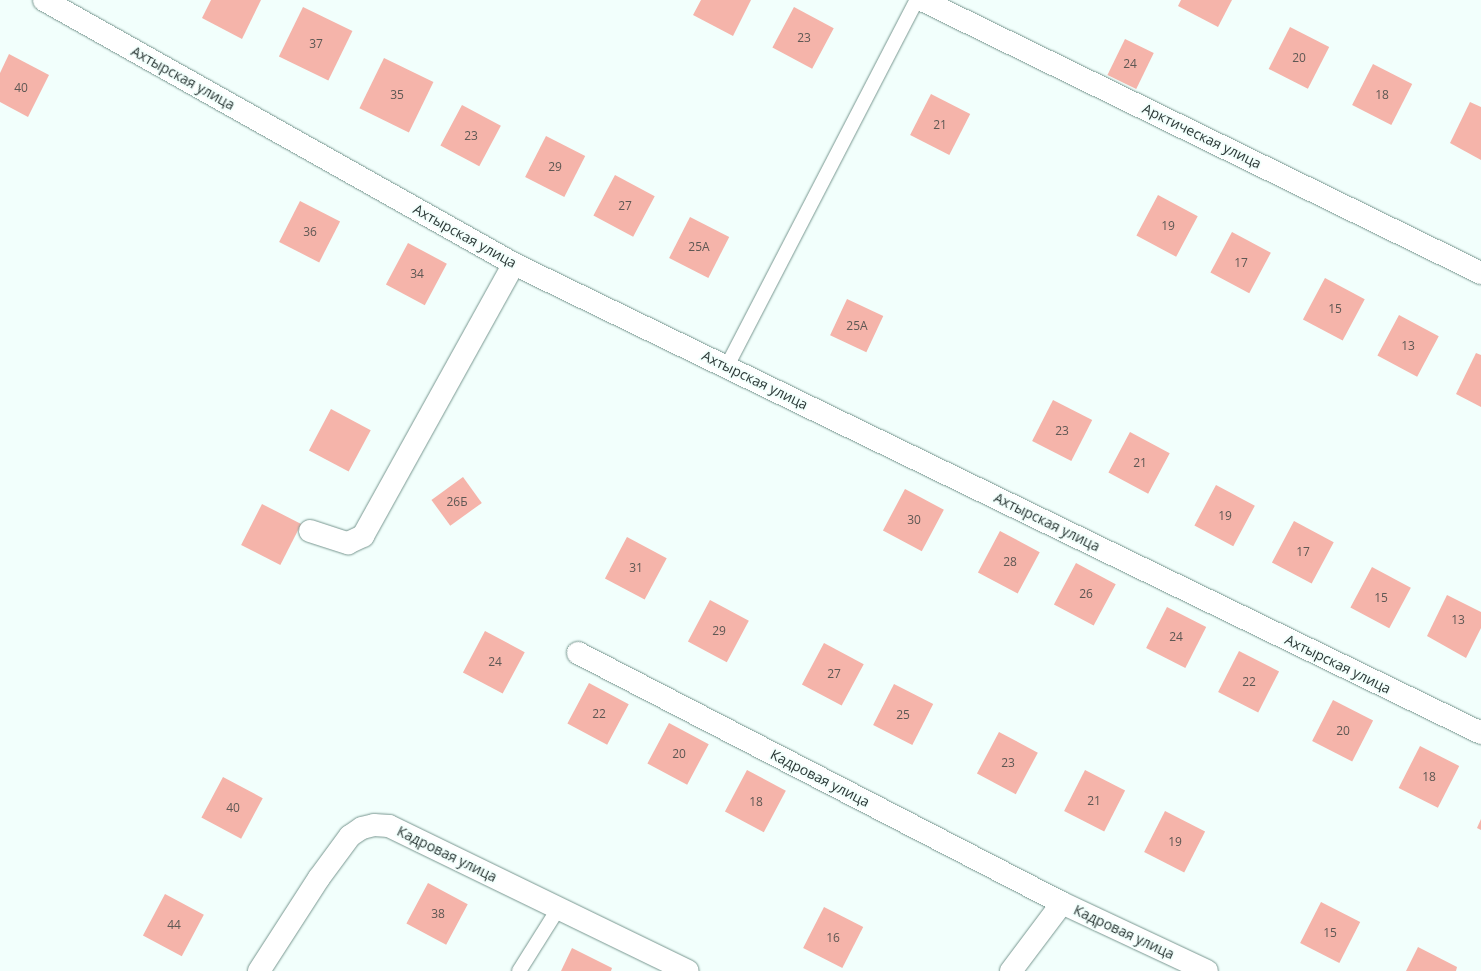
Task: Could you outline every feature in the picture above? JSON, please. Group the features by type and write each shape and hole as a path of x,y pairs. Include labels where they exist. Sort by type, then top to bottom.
{"street":[{"name":"Ахтырская улица","path":"44,0 514,264 1481,733"},
{"name":"Арктическая улица","path":"922,0 1481,273"},
{"path":"310,531 348,543 363,536 514,264"},
{"name":"Кадровая улица","path":"578,653 1062,903 1207,971"},
{"name":"Кадровая улица","path":"260,971 319,878 350,836 362,828 389,826 688,971"},
{"name":"Кадровая улица","path":"1011,971 1062,903"}],"lane":[{"path":"726,366 917,0"},
{"path":"519,971 558,909"}],"building":[{"path":"211,0 261,0 242,39 202,18"},
{"path":"701,0 751,0 733,36 693,15"},
{"path":"1181,0 1232,0 1218,27 1178,6"},
{"path":"303,7 352,31 328,81 279,56"},
{"path":"794,7 834,28 812,69 772,48"},
{"path":"1290,27 1329,47 1308,89 1269,69"},
{"path":"1125,39 1154,53 1136,89 1107,75"},
{"path":"9,54 49,75 28,117 0,102 0,73"},
{"path":"384,58 433,82 409,132 359,108"},
{"path":"1373,64 1412,84 1391,125 1352,105"},
{"path":"931,94 970,114 949,155 910,135"},
{"path":"1470,102 1481,107 1481,160 1450,143"},
{"path":"462,105 501,126 479,166 440,146"},
{"path":"546,136 585,156 564,197 525,177"},
{"path":"615,175 655,196 633,237 593,216"},
{"path":"1158,195 1198,216 1176,257 1136,236"},
{"path":"300,201 340,221 319,262 279,242"},
{"path":"690,217 729,237 708,278 669,258"},
{"path":"1232,232 1271,253 1249,293 1210,273"},
{"path":"408,243 447,264 425,305 386,284"},
{"path":"1325,278 1365,299 1343,341 1303,319"},
{"path":"847,299 883,316 866,352 830,335"},
{"path":"1399,315 1439,336 1417,377 1377,356"},
{"path":"1476,353 1481,355 1481,407 1456,394"},
{"path":"1053,400 1092,420 1071,461 1032,441"},
{"path":"331,409 371,430 349,472 309,450"},
{"path":"1130,432 1170,453 1148,494 1108,473"},
{"path":"463,477 482,503 450,526 431,500"},
{"path":"1216,485 1255,506 1233,546 1194,526"},
{"path":"905,489 944,510 922,551 883,530"},
{"path":"262,504 301,524 280,565 241,545"},
{"path":"1294,521 1334,542 1312,584 1272,562"},
{"path":"1000,531 1040,552 1018,594 978,572"},
{"path":"627,537 667,558 645,600 605,578"},
{"path":"1076,563 1116,584 1094,626 1054,604"},
{"path":"1372,567 1411,588 1389,628 1350,608"},
{"path":"1447,595 1481,612 1481,628 1466,658 1427,636"},
{"path":"710,600 749,621 727,662 688,641"},
{"path":"1167,607 1206,627 1185,668 1146,648"},
{"path":"485,631 525,652 503,694 463,672"},
{"path":"824,643 864,664 842,706 802,684"},
{"path":"1239,651 1279,671 1258,712 1218,692"},
{"path":"589,683 629,704 607,745 567,724"},
{"path":"894,684 933,704 912,745 873,725"},
{"path":"1333,700 1373,720 1352,761 1312,741"},
{"path":"669,723 709,744 687,785 647,764"},
{"path":"999,732 1038,753 1016,794 977,773"},
{"path":"1420,746 1459,766 1438,808 1399,788"},
{"path":"747,770 786,791 764,832 725,811"},
{"path":"1085,770 1125,790 1104,831 1064,811"},
{"path":"223,777 263,798 241,839 201,818"},
{"path":"1165,811 1205,831 1184,872 1144,852"},
{"path":"1481,819 1481,830 1477,828"},
{"path":"428,883 468,904 446,945 406,924"},
{"path":"165,894 204,915 182,956 143,935"},
{"path":"1321,902 1360,922 1339,963 1300,943"},
{"path":"824,907 863,927 842,968 803,948"},
{"path":"1418,947 1457,967 1456,971 1406,971"},
{"path":"572,948 612,968 611,971 561,971"}]}
